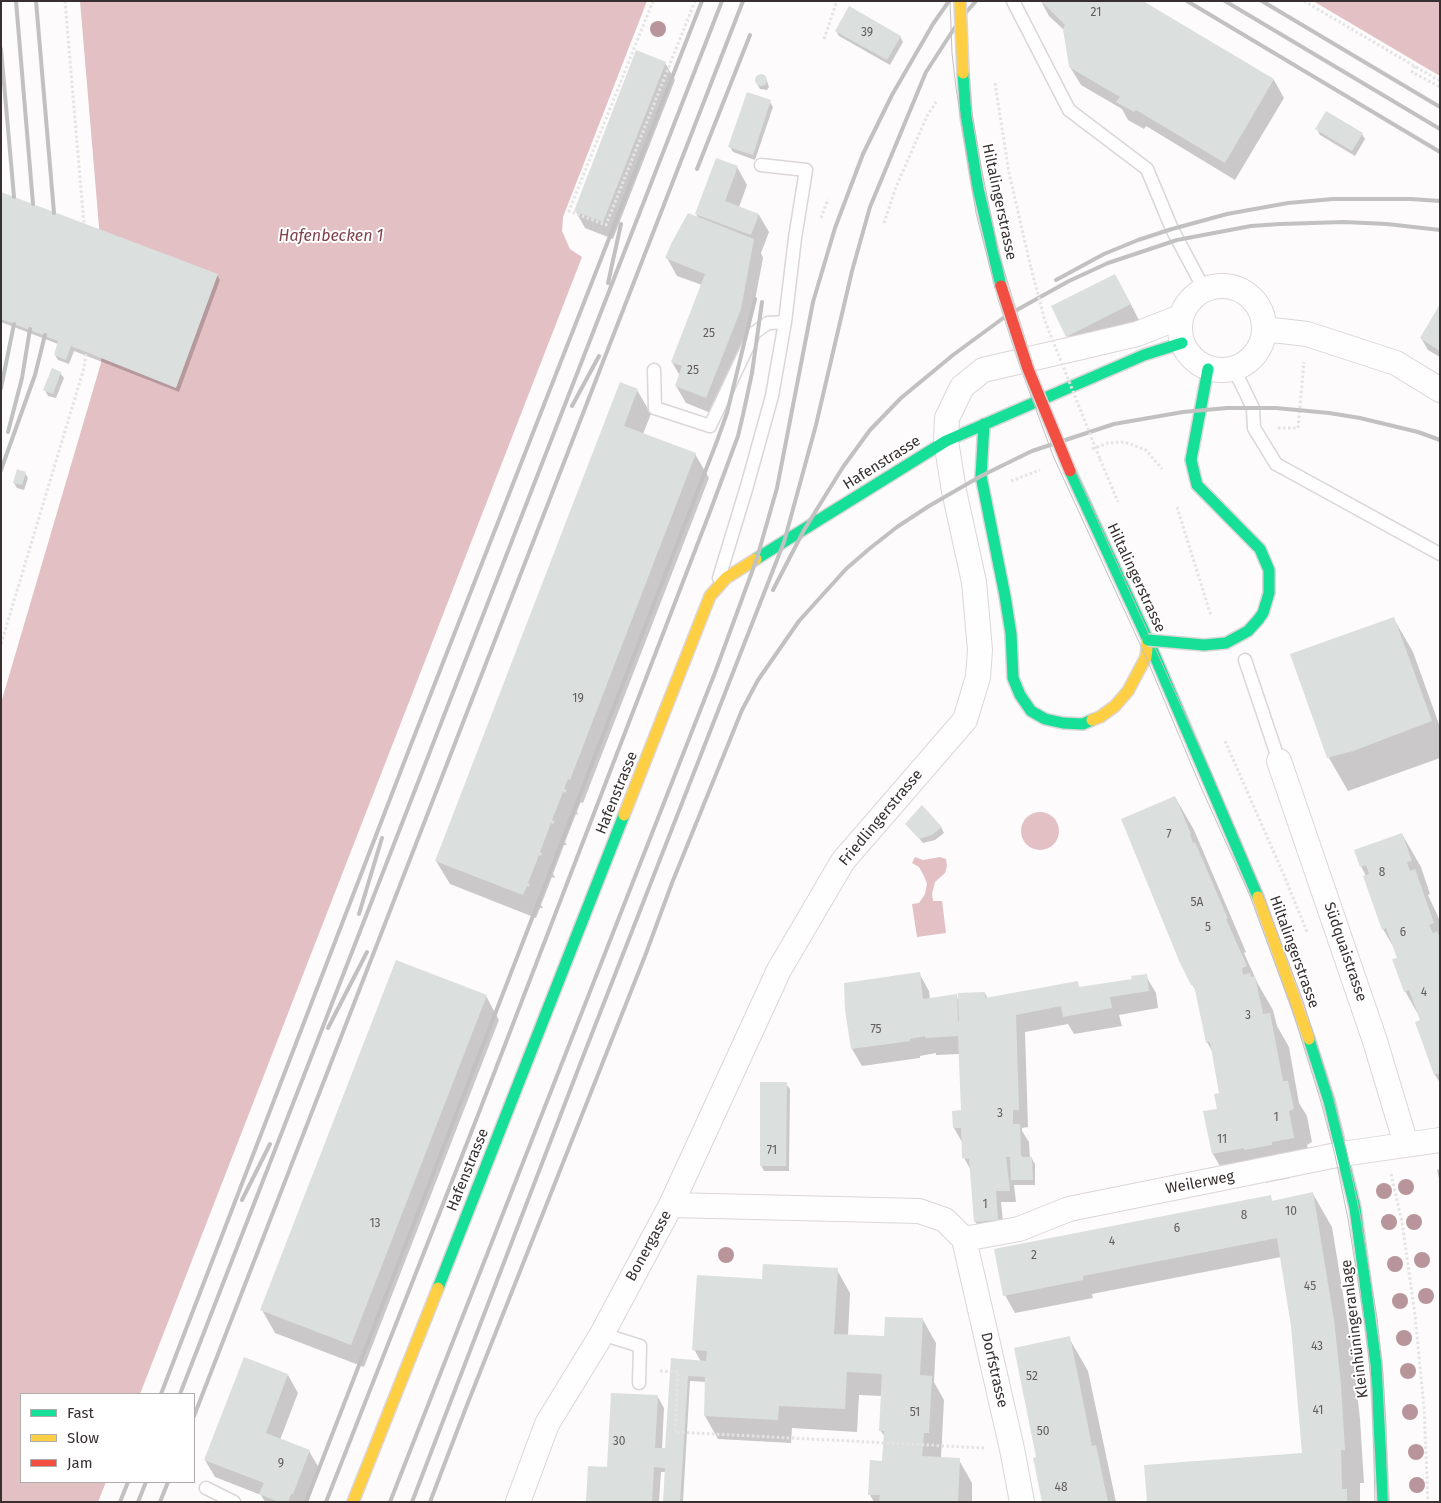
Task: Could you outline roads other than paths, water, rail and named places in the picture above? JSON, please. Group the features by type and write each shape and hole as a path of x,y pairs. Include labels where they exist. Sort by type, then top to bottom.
{"main road":[{"name":"Hiltalingerstrasse","path":"960,1 966,116 978,188 1001,286 1028,369 1070,471 1148,640 1260,904 1302,1016 1329,1101 1342,1154"},
{"name":"Hafenstrasse","path":"353,1502 710,596 726,578 946,441 1144,355 1182,343"},
{"path":"984,424 981,476 1005,596 1011,634 1013,678 1020,695 1031,711 1045,719 1063,723 1083,724 1100,717 1115,706 1128,691 1146,657 1148,640 1204,645 1226,643 1248,631 1263,613 1269,593 1269,570 1260,549 1197,485 1191,460 1208,369"},
{"name":"Kleinhüningeranlage","path":"1342,1154 1355,1208 1376,1364 1383,1502"}],"street":[{"path":"1228,286 1245,293 1258,306 1263,317 1262,342 1256,354 1246,363 1234,369 1221,371 1208,369 1197,363 1188,354 1182,343 1179,330 1180,317 1185,305 1204,289 1228,286"},
{"name":"Friedlingerstrasse","path":"671,1206 779,970 843,861 965,720 978,678 980,650 974,582 954,491 946,441 948,418 962,387 983,370 1128,336 1180,317"},
{"path":"1264,329 1307,334 1396,362 1440,390"},
{"name":"Südquaistrasse","path":"1279,761 1375,1040 1395,1146"},
{"name":"Weilerweg","path":"964,1239 1019,1228 1070,1209 1342,1154 1440,1140"},
{"name":"Bonergasse","path":"518,1502 547,1424 602,1334 671,1206 919,1211 945,1220 964,1239"},
{"name":"Dorfstrasse","path":"964,1239 1012,1449 1022,1502"}],"lane":[{"path":"1013,1 1068,110 1147,169 1172,229 1204,289"},
{"path":"716,588 765,424 777,372 786,322 795,238 806,170 761,165"},
{"path":"654,370 655,408 710,426 754,333 768,323 786,322"},
{"path":"1234,369 1253,408 1254,428 1276,464 1440,554"},
{"path":"1245,660 1279,761"},
{"path":"602,1334 640,1346 639,1383"},
{"path":"206,1488 234,1502"}],"water":[{"name":"Hafenbecken 1","path":"80,1 647,1 563,217 562,231 570,249 582,257 140,1393 20,1393 20,1483 106,1483 98,1502 1,1502 1,703 101,363 106,310"},
{"path":"1313,1 1440,1 1440,76 1428,69"},
{"path":"1040,812 1054,817 1059,831 1054,845 1040,850 1026,845 1021,831 1026,817"},
{"path":"915,857 923,860 940,857 946,859 945,873 935,882 932,894 933,901 942,901 946,933 917,937 912,904 919,903 925,894 927,884 919,867 912,863"}],"tram line":[{"path":"950,1 952,53 956,88 976,213 998,299 1018,361 1054,458 1146,657 1200,785 1250,896 1292,1009 1321,1102 1335,1155 1348,1219 1366,1331 1372,1388 1375,1502"},
{"path":"963,1 972,113 981,166 998,251 1033,364 1075,470 1210,770 1260,887 1303,1001 1332,1093 1360,1214 1377,1318 1383,1375 1388,1502"}],"railway":[{"path":"16,1 33,204"},
{"path":"36,1 54,213"},
{"path":"161,1393 410,747 702,1"},
{"path":"180,1393 722,1"},
{"path":"195,1413 743,1"},
{"path":"390,1502 716,670 757,558 777,488 813,302 835,228 863,154 892,95 933,24 949,1"},
{"path":"412,1502 784,542 816,425 852,271 870,207 926,72 961,18 976,1"},
{"path":"1187,1 1440,152"},
{"path":"1225,1 1440,129"},
{"path":"1262,1 1440,107"},
{"path":"697,169 750,35"},
{"path":"1,49 14,197"},
{"path":"1056,280 1104,254 1138,240 1227,214 1288,203 1333,199 1440,201"},
{"path":"773,590 804,530 843,467 870,430 901,398 953,355 1006,316 1069,281 1108,263 1177,240 1251,226 1344,222 1387,224 1440,230"},
{"path":"608,283 621,224"},
{"path":"306,1502 717,441 727,413 755,299"},
{"path":"326,1502 478,1115 738,436 752,373 762,302"},
{"path":"1,388 14,324"},
{"path":"8,432 22,378 30,329"},
{"path":"1,470 35,375 45,335"},
{"path":"572,406 599,356"},
{"path":"430,1502 672,883 742,710 758,680 799,621 846,569 897,527 981,476 1032,451 1114,424 1183,412 1227,408 1276,408 1360,418 1418,432 1440,440"},
{"path":"359,914 382,838"},
{"path":"328,1028 367,952"},
{"path":"242,1200 270,1144"},
{"path":"120,1502 128,1483"},
{"path":"138,1502 146,1483"},
{"path":"160,1502 168,1483"}]}
